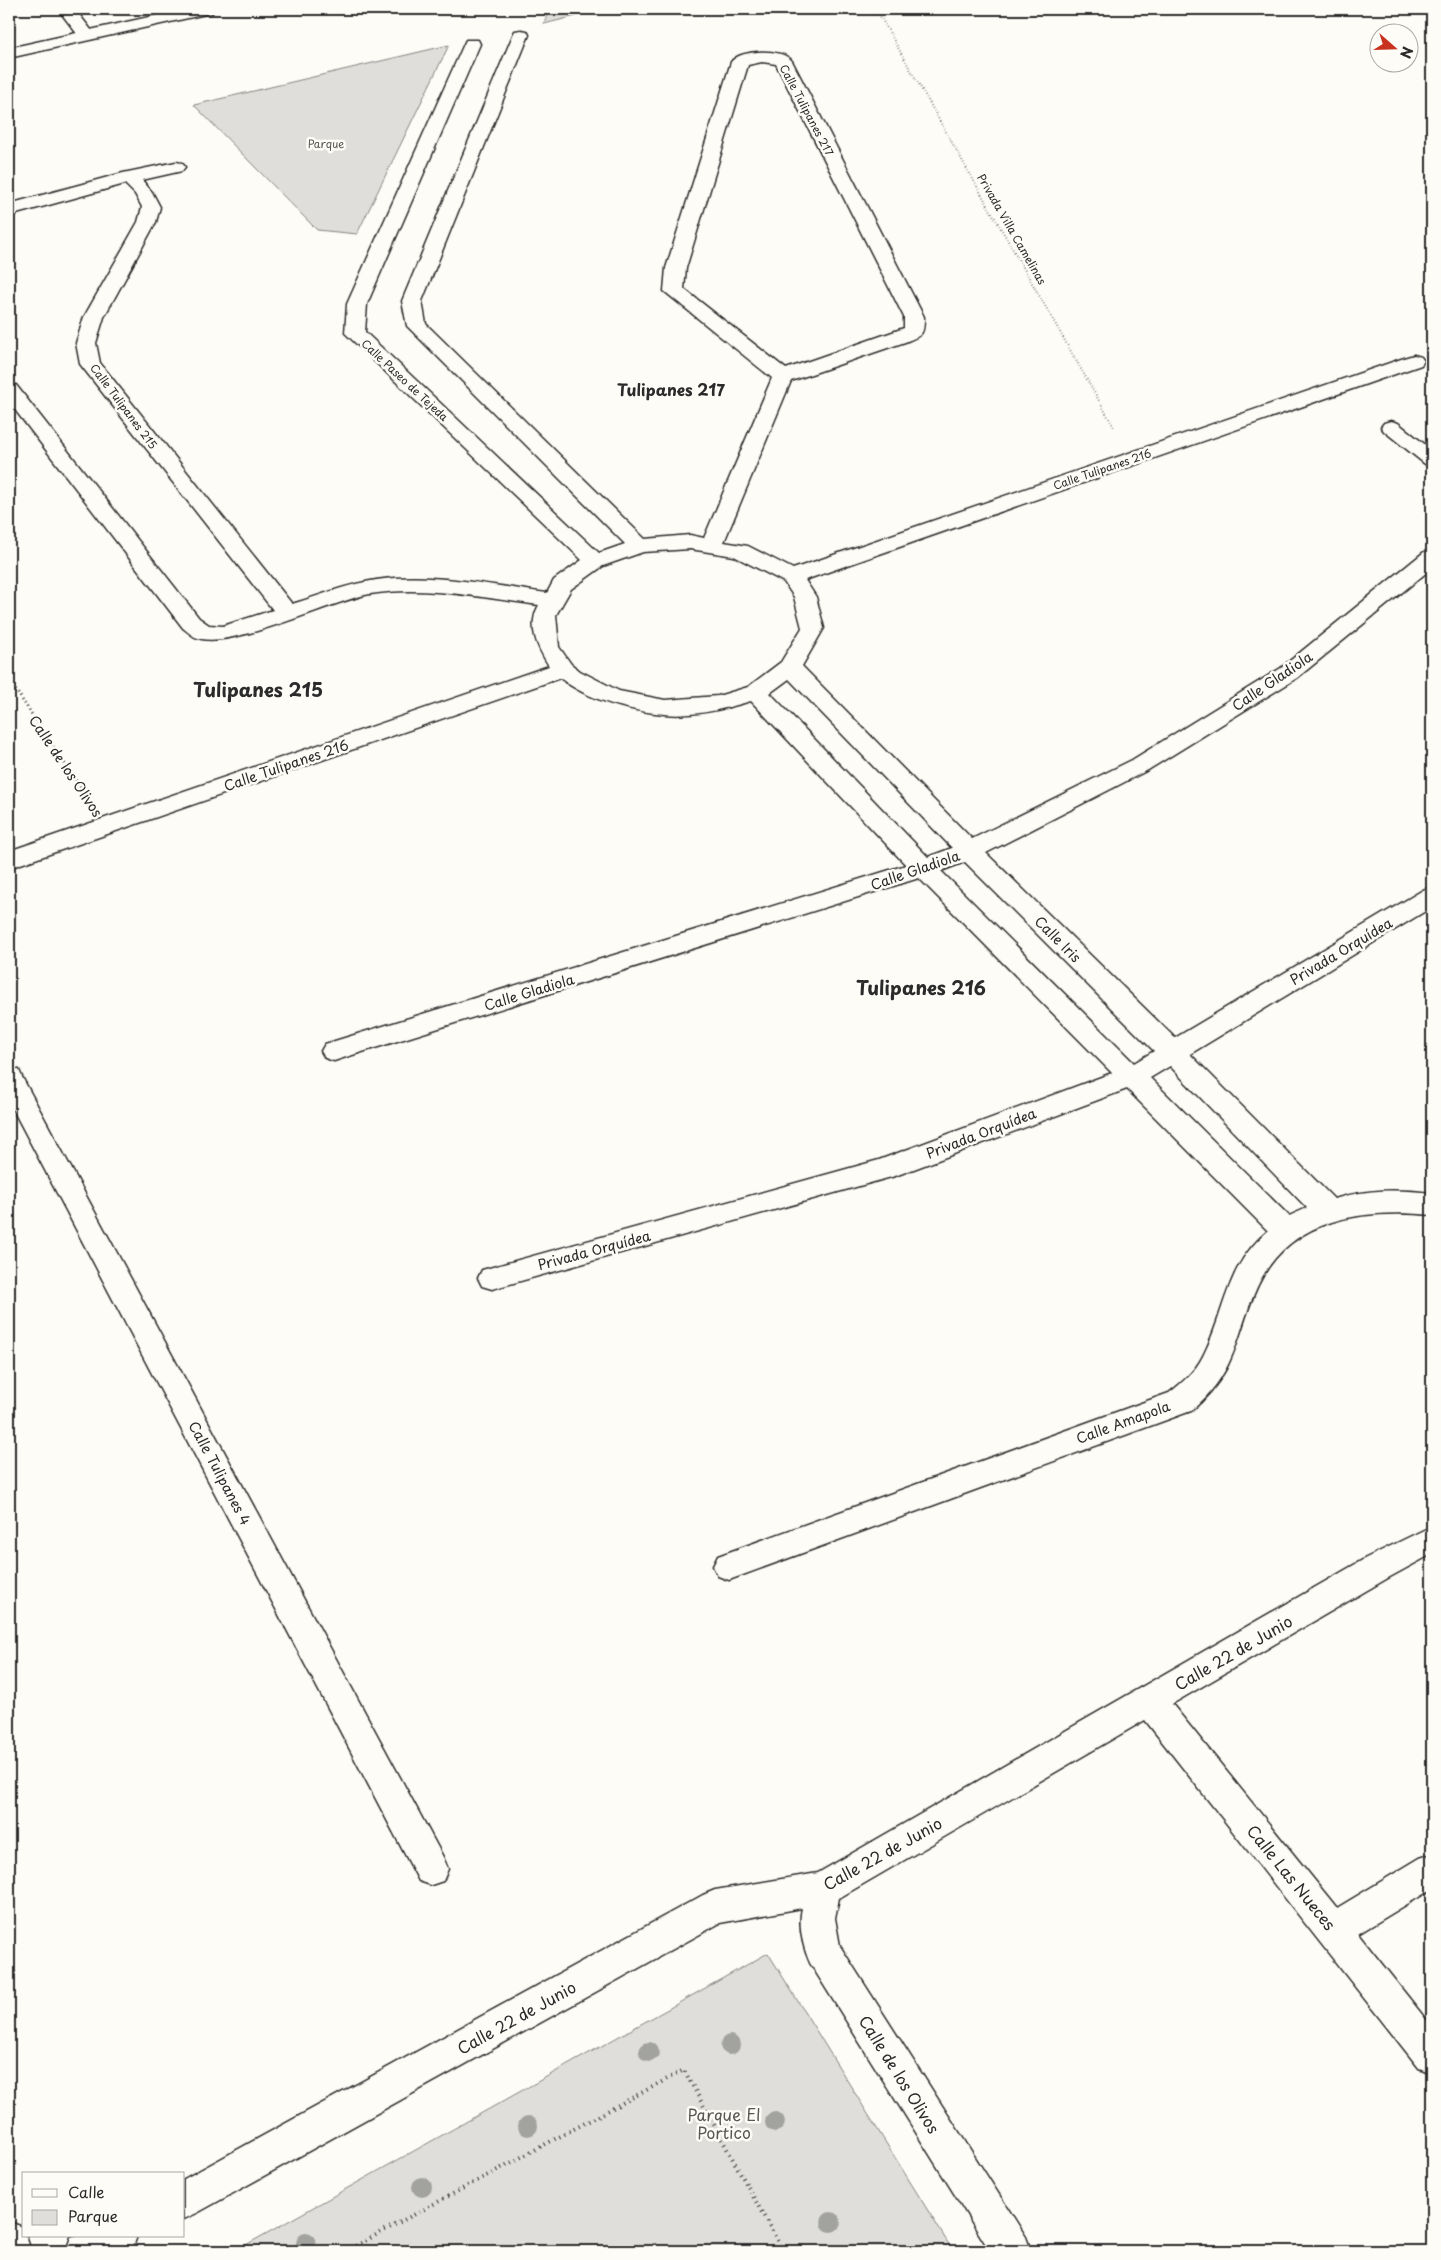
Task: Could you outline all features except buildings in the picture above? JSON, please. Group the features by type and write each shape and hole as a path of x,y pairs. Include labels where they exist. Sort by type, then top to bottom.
{"street":[{"path":"66,9 87,36"},
{"path":"9,53 206,9"},
{"path":"521,35 412,300 417,326 640,546"},
{"name":"Calle Paseo de Tejeda","path":"472,44 357,304 355,333 595,561"},
{"name":"Calle Tulipanes 217","path":"752,56 769,56 783,60 914,318 914,330 898,338 782,377 674,291 676,268 740,62 752,56"},
{"path":"9,210 129,177 176,167"},
{"name":"Calle Tulipanes 215","path":"129,177 143,192 151,207 147,222 94,317 86,343 90,364 287,613"},
{"name":"Calle Tulipanes 216","path":"792,577 1414,361"},
{"path":"711,546 782,377"},
{"path":"9,389 191,623 203,632 224,633 366,588 408,584 469,589 552,600"},
{"path":"1391,427 1432,460"},
{"path":"690,542 711,546 740,551 792,577 806,597 813,628 790,667 756,692 719,703 665,706 613,697 563,669 548,647 545,615 562,585 595,561 640,546 690,542"},
{"name":"Calle Gladiola","path":"334,1052 924,868 969,851 1140,765 1289,673 1432,557"},
{"name":"Calle Iris","path":"790,667 969,851 1172,1052 1327,1210"},
{"name":"Calle Tulipanes 216","path":"9,860 563,669"},
{"path":"756,692 924,868 1286,1231"},
{"name":"Privada Orquídea","path":"492,1278 885,1169 1133,1076 1432,896"},
{"name":"Calle Tulipanes 4","path":"9,1077 431,1869"},
{"name":"Calle Amapola","path":"730,1566 1180,1402 1195,1391 1208,1377 1224,1344 1244,1283 1263,1252 1286,1231 1327,1210 1378,1202 1432,1204"},
{"name":"Calle 22 de Junio","path":"185,2199 715,1907 824,1888 1377,1568 1432,1539"},
{"name":"Calle Las Nueces","path":"1150,1700 1334,1929 1432,2055"},
{"path":"1334,1929 1432,1870"},
{"name":"Calle de los Olivos","path":"824,1888 817,1918 823,1951 1012,2251"},
{"path":"85,2251 114,2238"},
{"path":"9,2241 12,2251"}],"path":[{"name":"Privada Villa Camelinas","path":"876,9 1132,458"},
{"name":"Calle de los Olivos","path":"9,680 107,827"},
{"path":"346,2251 684,2070 783,2251"}],"green space":[{"path":"549,9 604,9 544,24"},
{"name":"Parque","path":"449,45 357,234 317,230 194,105"},
{"name":"Parque El Portico","path":"768,1953 953,2251 235,2251"}],"district":[{"name":"Tulipanes 217","path":"671,389"},
{"name":"Tulipanes 215","path":"258,689"},
{"name":"Tulipanes 216","path":"921,987"}]}
